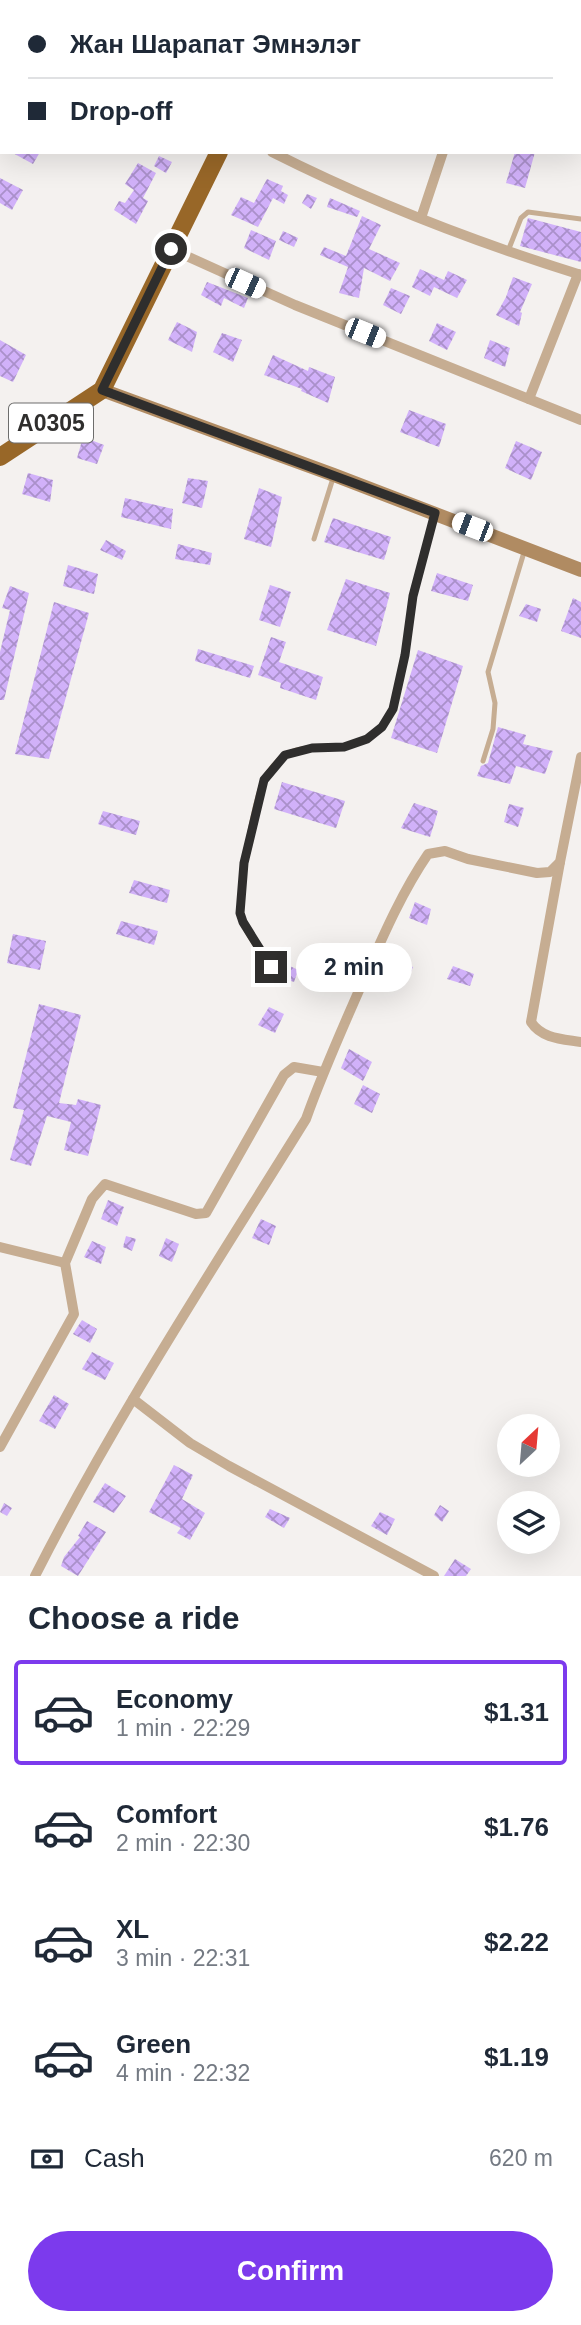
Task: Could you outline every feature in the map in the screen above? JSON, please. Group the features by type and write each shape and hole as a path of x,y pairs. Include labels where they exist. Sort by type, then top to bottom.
{"highway":[{"path":"102,390 218,154"},
{"name":"A0305","path":"0,457 102,390"}],"main road":[{"path":"102,390 581,570"}],"street":[{"path":"276,154 328,180 421,218 508,252 580,274 529,399"},
{"path":"421,218 442,154"},
{"path":"171,249 295,305 581,420"},
{"path":"581,757 531,1022 536,1030 548,1036 581,1042"},
{"path":"35,1576 133,1399 306,1119 323,1072 387,927 415,872 428,853 445,850 468,859 537,873 550,872 560,862"},
{"path":"0,1447 74,1314 65,1263 92,1199 105,1184 196,1214 206,1213 284,1074 294,1067 323,1072"},
{"path":"0,1247 65,1263"},
{"path":"133,1399 190,1443 229,1466 434,1576"}],"lane":[{"path":"508,252 521,218 528,212 581,219"},
{"path":"314,538 334,475"},
{"path":"271,967 240,913 244,863 264,780 285,755 312,748 344,747 367,739 382,727 393,709 405,655 413,596 435,513"},
{"path":"483,761 493,729 495,703 488,672 525,549"}],"building":[{"path":"15,154 39,154 33,164"},
{"path":"514,154 534,154 525,188 506,183"},
{"path":"159,156 172,162 166,173 154,166"},
{"path":"138,163 156,173 143,198 148,201 136,224 114,210 119,201 125,203 134,190 125,184"},
{"path":"0,178 23,190 12,210 0,203"},
{"path":"267,179 283,186 281,191 288,195 284,204 273,198 258,227 231,215 241,197 254,203"},
{"path":"307,194 317,198 311,209 302,203"},
{"path":"330,198 360,211 357,217 327,207"},
{"path":"362,216 381,225 369,249 400,263 390,281 364,268 359,298 339,293 348,267 320,255 324,247 346,256"},
{"path":"528,218 581,232 581,262 520,246"},
{"path":"251,230 276,241 269,260 244,248"},
{"path":"283,231 298,238 294,247 279,240"},
{"path":"420,269 444,280 448,271 467,280 457,298 434,287 430,296 412,287"},
{"path":"513,277 532,284 520,312 519,326 496,315"},
{"path":"207,282 248,298 244,308 224,298 221,306 201,295"},
{"path":"391,288 410,296 401,314 383,305"},
{"path":"177,322 197,332 192,352 168,340"},
{"path":"437,323 456,332 447,350 429,341"},
{"path":"222,333 242,340 233,362 213,352"},
{"path":"0,340 26,355 13,382 0,376"},
{"path":"490,340 510,348 505,367 484,358"},
{"path":"273,355 308,371 309,367 335,377 328,403 301,391 302,389 264,375"},
{"path":"409,410 446,424 439,447 400,432"},
{"path":"83,437 104,445 97,464 77,458"},
{"path":"516,441 542,452 531,480 505,468"},
{"path":"28,473 53,480 50,502 22,494"},
{"path":"188,478 208,481 202,508 182,503"},
{"path":"259,488 282,497 271,547 244,539"},
{"path":"125,498 173,509 171,529 121,517"},
{"path":"333,518 391,537 384,560 324,542"},
{"path":"106,540 126,551 122,560 100,550"},
{"path":"178,544 212,553 210,565 175,559"},
{"path":"68,565 98,574 94,594 63,586"},
{"path":"437,573 473,585 468,601 431,591"},
{"path":"346,579 390,593 376,646 327,630"},
{"path":"270,585 291,592 280,627 259,620"},
{"path":"10,586 29,593 4,700 0,700 0,652 10,610 2,608"},
{"path":"573,598 581,602 581,638 561,631"},
{"path":"54,602 89,613 49,759 15,754"},
{"path":"526,604 541,609 537,622 519,616"},
{"path":"271,637 286,642 279,662 323,677 316,700 280,688 281,683 258,675"},
{"path":"198,649 254,666 250,678 195,661"},
{"path":"418,650 463,666 437,753 391,738"},
{"path":"498,727 526,735 523,744 553,751 545,774 516,766 510,784 477,776 481,766 488,763"},
{"path":"282,782 345,801 336,828 274,809"},
{"path":"414,803 438,811 430,837 401,828"},
{"path":"509,804 524,808 518,827 504,822"},
{"path":"103,811 140,821 136,835 98,824"},
{"path":"134,880 170,890 167,903 129,893"},
{"path":"415,902 431,909 427,925 409,918"},
{"path":"121,921 158,931 154,945 116,934"},
{"path":"13,934 46,941 40,970 7,963"},
{"path":"397,961 413,967 407,981 390,975"},
{"path":"284,963 298,970 294,982 277,976"},
{"path":"453,966 474,974 470,986 447,979"},
{"path":"39,1004 81,1015 59,1103 76,1105 78,1099 101,1105 88,1156 64,1150 71,1122 47,1116 31,1166 10,1160 24,1110 13,1108"},
{"path":"269,1007 284,1014 275,1033 258,1025"},
{"path":"349,1049 372,1062 363,1081 341,1068"},
{"path":"363,1085 380,1094 372,1113 354,1104"},
{"path":"108,1200 124,1207 117,1226 101,1219"},
{"path":"261,1219 276,1226 269,1245 252,1238"},
{"path":"126,1236 136,1239 132,1251 123,1247"},
{"path":"166,1238 179,1244 172,1262 159,1256"},
{"path":"92,1241 106,1247 101,1264 84,1257"},
{"path":"82,1320 97,1329 90,1343 73,1334"},
{"path":"92,1352 114,1363 105,1380 82,1369"},
{"path":"54,1395 69,1404 55,1429 39,1421"},
{"path":"174,1465 193,1475 182,1499 205,1513 190,1540 177,1533 181,1528 149,1512"},
{"path":"105,1483 126,1496 114,1513 93,1502"},
{"path":"4,1503 12,1508 7,1516 0,1512"},
{"path":"440,1505 449,1511 442,1522 434,1515"},
{"path":"270,1509 290,1518 284,1528 265,1517"},
{"path":"380,1512 395,1519 387,1535 371,1526"},
{"path":"87,1521 106,1532 78,1576 61,1566"},
{"path":"455,1559 471,1569 466,1576 444,1576"}],"route":[{"path":"171,249 102,390 435,513 413,596 405,655 393,709 382,727 367,739 344,747 312,748 285,755 264,780 244,863 240,913 271,967"}]}
